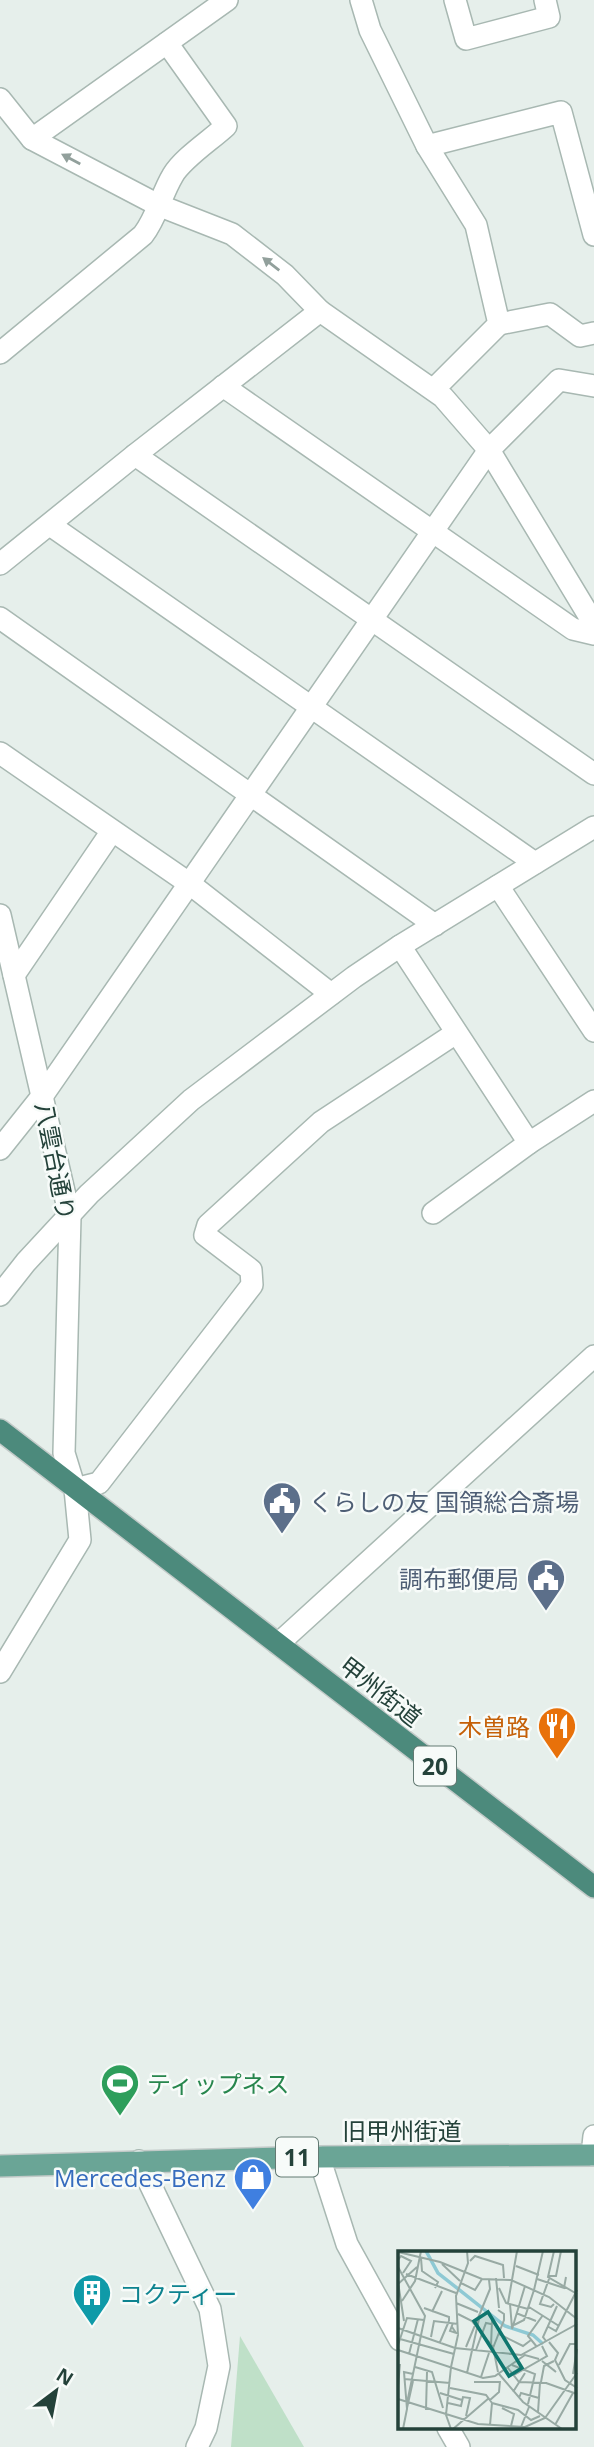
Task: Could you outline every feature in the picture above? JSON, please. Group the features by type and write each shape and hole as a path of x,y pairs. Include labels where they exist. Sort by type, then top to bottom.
{"highway":[{"name":"20","path":"0,1430 75,1489"},
{"name":"甲州街道","path":"75,1489 594,1887"}],"main road":[{"name":"旧甲州街道","path":"0,2166 593,2149"}],"street":[{"path":"32,139 227,0"},
{"path":"361,0 370,30 427,146 475,225 499,324"},
{"path":"455,0 466,39 549,17 545,0"},
{"path":"0,353 143,235 155,218 158,205 174,173 226,126 167,43"},
{"path":"0,99 32,139 158,205 232,234 285,275 320,311 434,389 489,450 594,624"},
{"path":"427,146 561,112 594,235"},
{"path":"0,564 320,311"},
{"path":"434,389 499,324 550,314 580,336 594,333"},
{"path":"3,1140 43,1096 489,450 559,380 594,386"},
{"path":"223,386 573,629 594,634"},
{"path":"135,455 594,774"},
{"path":"50,525 535,863"},
{"path":"0,618 435,925"},
{"path":"0,753 190,884 331,994"},
{"path":"0,1295 26,1262 89,1194 191,1100 331,994 400,946 594,827"},
{"path":"14,975 112,831"},
{"path":"498,886 594,1031"},
{"name":"八雲台通り","path":"0,915 70,1217 64,1453 75,1489 80,1540 0,1672"},
{"path":"400,946 529,1143"},
{"path":"0,996 22,1013"},
{"path":"75,1489 99,1483 252,1285 251,1270 205,1235 208,1225 321,1122 456,1033"},
{"path":"433,1213 529,1143 594,1101"},
{"path":"278,1644 594,1356"},
{"path":"319,2157 347,2244 398,2336"},
{"path":"139,2161 210,2309 219,2366 206,2428 197,2447"},
{"path":"449,2430 459,2447"}],"green space":[{"path":"240,2336 304,2447 231,2447"}],"place":[{"name":"くらしの友 国領総合斎場","path":"282,1535"},
{"name":"調布郵便局","path":"546,1612"},
{"name":"木曽路","path":"557,1760"},
{"name":"ティップネス","path":"120,2117"},
{"name":"Mercedes-Benz","path":"253,2211"},
{"name":"コクティー","path":"92,2327"}]}
